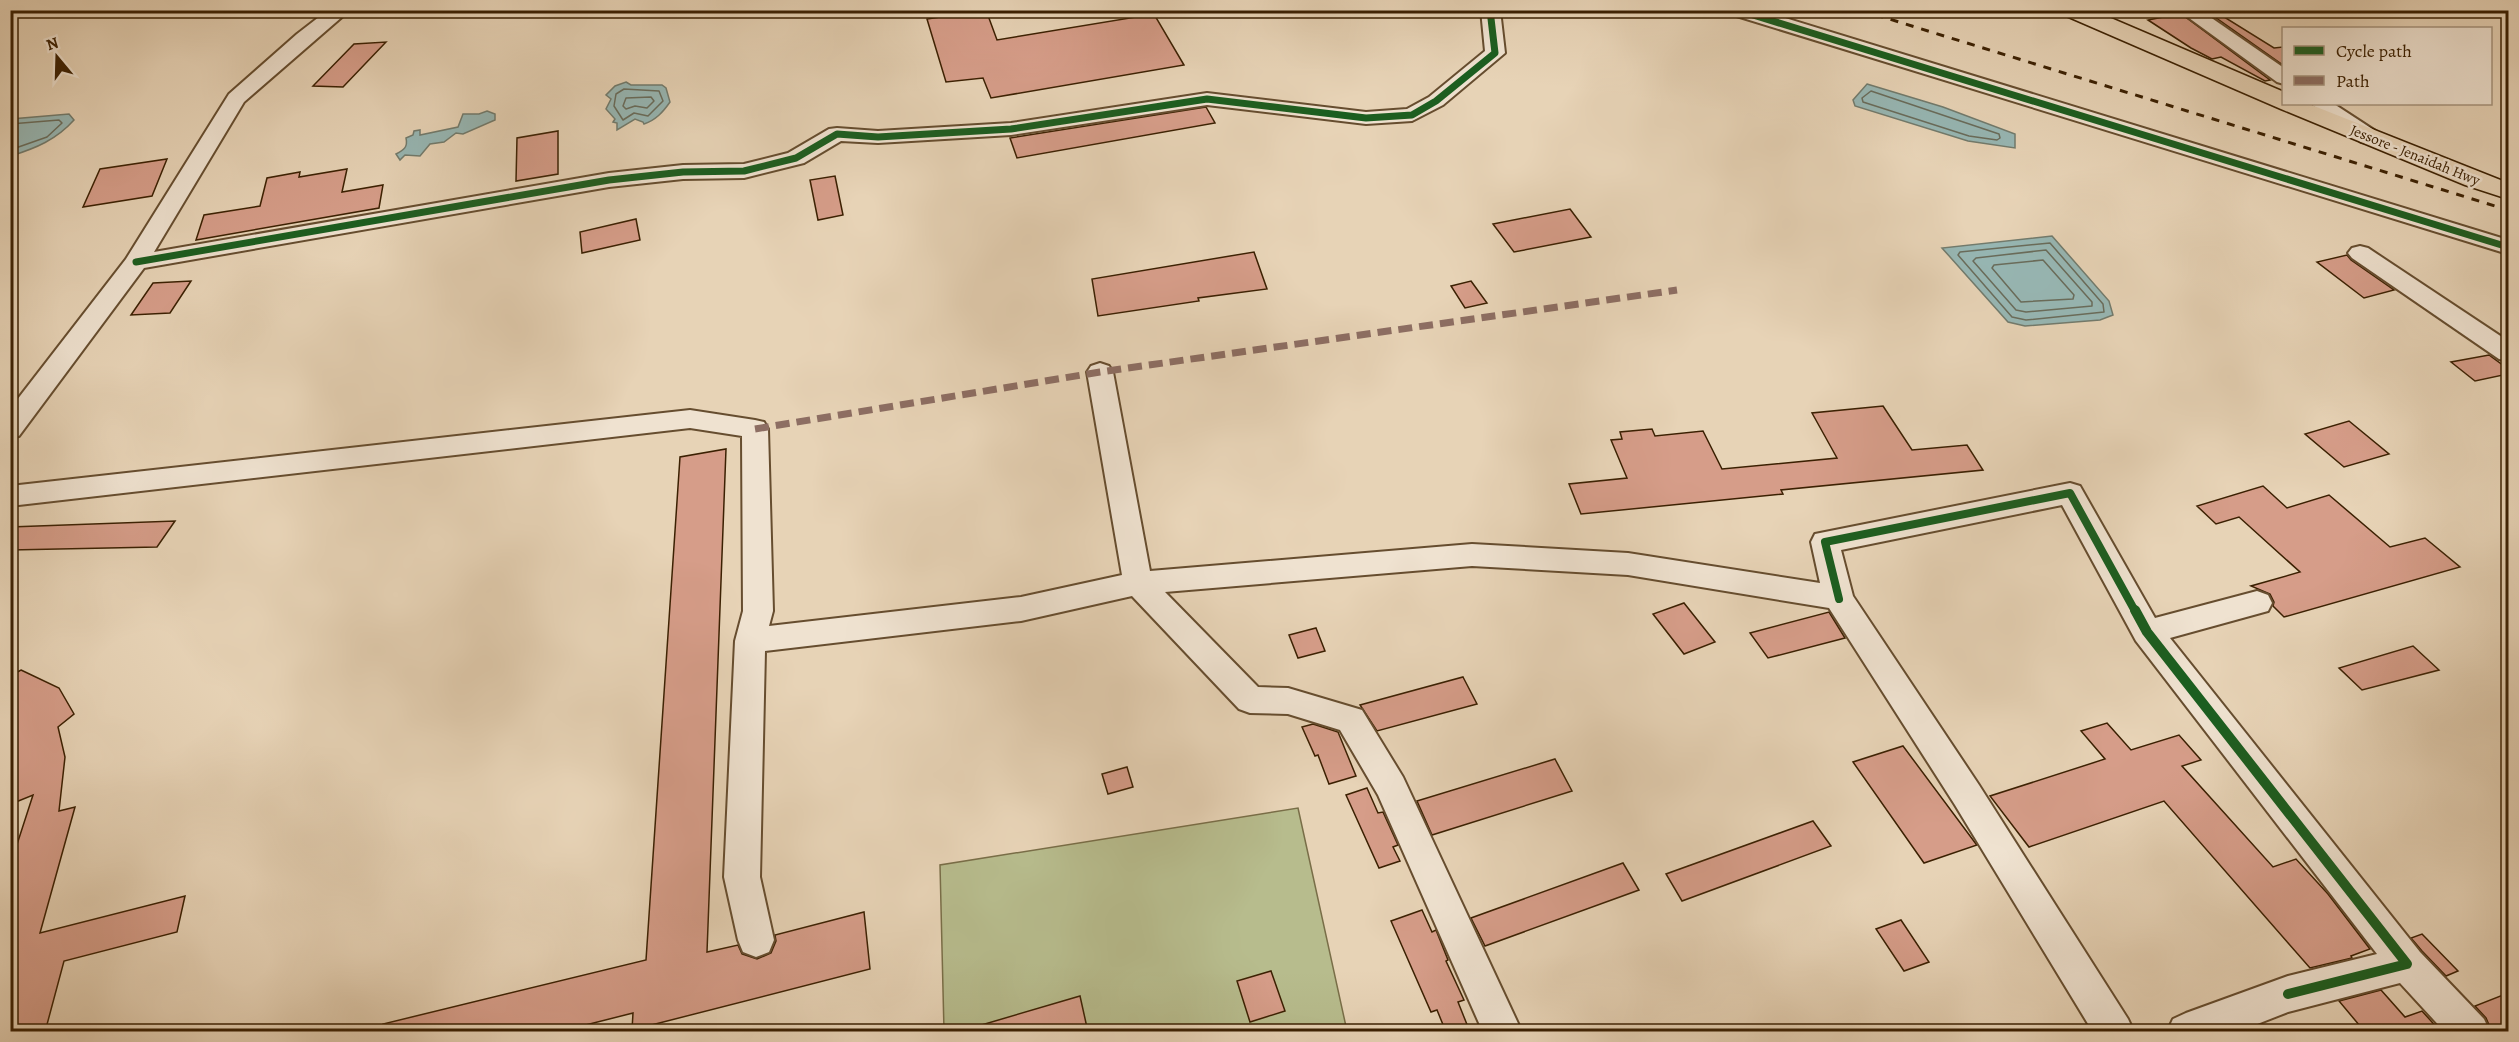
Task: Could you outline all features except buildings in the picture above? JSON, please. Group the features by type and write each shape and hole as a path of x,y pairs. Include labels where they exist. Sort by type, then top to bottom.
{"highway":[{"path":"2072,10 2282,101"},
{"name":"Jessore - Jenaidah Hwy","path":"2291,105 2474,180 2508,191"}],"street":[{"path":"10,429 136,262 236,98 304,38 342,10"},
{"path":"136,262 609,180 683,172 744,171 795,158 837,134 878,137 1011,129 1207,99 1366,118 1412,115 1436,101 1495,53 1490,10"},
{"path":"1737,10 2508,247"},
{"path":"2187,10 2282,77"},
{"path":"2321,105 2371,139"},
{"path":"2360,253 2508,353"},
{"path":"1100,372 1138,583 1250,700 1288,701 1351,720 1391,787 1503,1032"},
{"path":"10,496 690,419 755,429 758,611 750,641 742,877 756,940"},
{"path":"2115,1032 1967,795 1839,599 1825,542 2070,493 2147,632 2407,964 2471,1032"},
{"path":"750,641 1021,609 1138,583 1472,555 1628,564 1803,591 1839,599"},
{"path":"2147,632 2257,603"},
{"path":"2186,1032 2288,994 2407,964"}],"green space":[{"path":"1298,808 1347,1031 944,1031 940,865"}],"water":[{"path":"626,82 631,85 662,85 666,88 670,102 652,120 644,124 635,119 617,130 617,123 613,122 615,119 606,109 611,99 606,95 615,86"},
{"path":"1867,84 1943,107 2015,134 2015,148 1968,141 1855,106 1853,100"},
{"path":"487,111 495,114 495,120 463,134 456,133 444,142 430,144 420,156 405,155 400,160 396,154 405,148 406,138 413,135 414,131 420,130 420,135 458,127 463,114 479,114"},
{"path":"69,114 74,120 60,133 37,146 11,156 11,119"},
{"path":"2052,236 2109,301 2113,315 2100,320 2025,326 2008,322 1942,248"}],"railway":[{"path":"1860,10 2508,210"}],"marked path":[{"path":"755,429 1100,372 1677,290"}],"cycle path":[{"path":"136,262 609,180 683,172 744,171 796,158 837,134 878,137 1011,129 1207,99 1366,118 1412,115 1436,101 1495,53 1490,10"},
{"path":"1737,10 2508,247"},
{"path":"1839,599 1825,542 2070,493 2147,632 2407,964 2288,994"}]}
